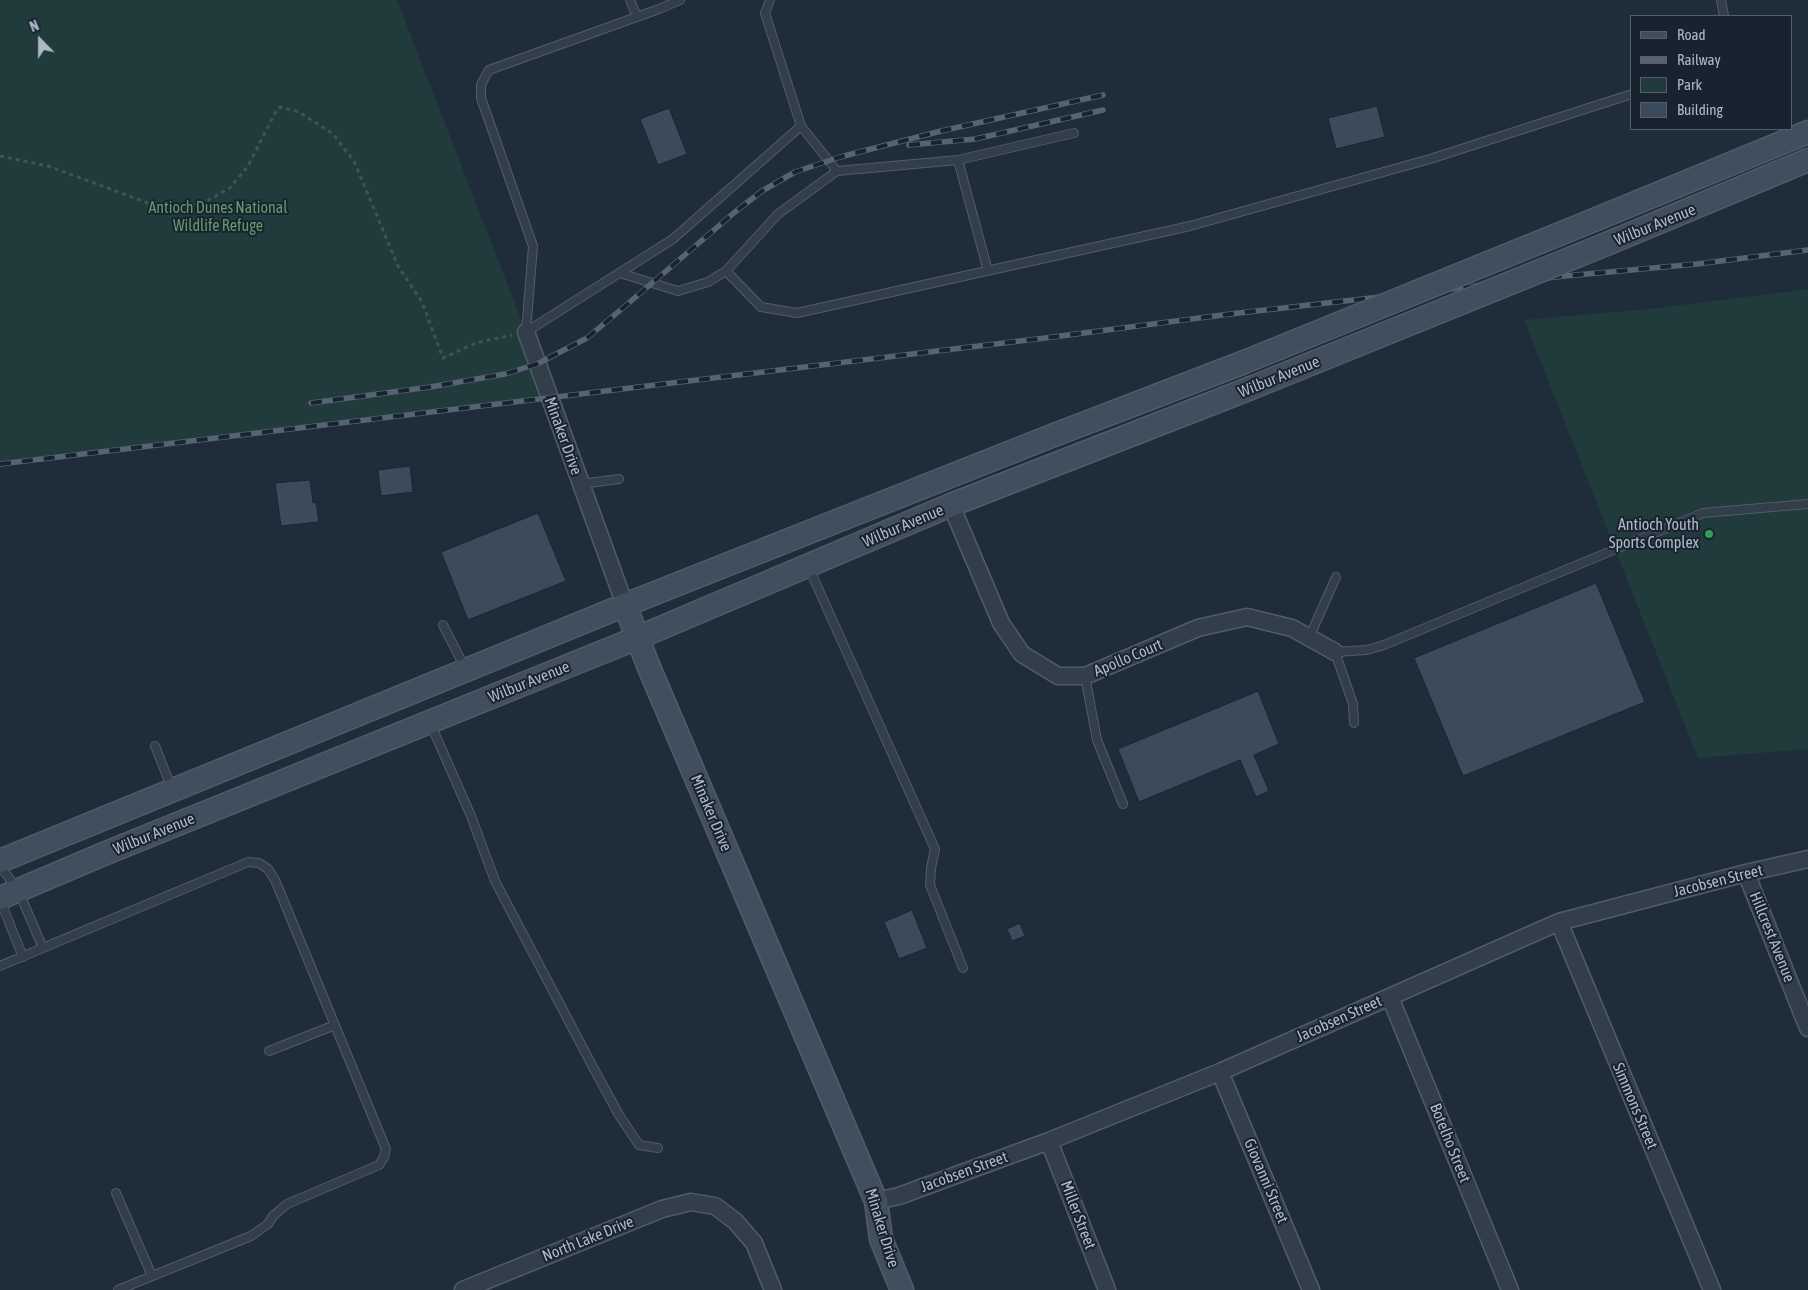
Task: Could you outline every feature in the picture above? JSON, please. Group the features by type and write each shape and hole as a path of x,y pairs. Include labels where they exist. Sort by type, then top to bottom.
{"main road":[{"name":"Wilbur Avenue","path":"0,861 625,605 1242,363 1808,132"},
{"name":"Wilbur Avenue","path":"6,896 106,853 637,638 951,506 1252,388 1808,160"},
{"path":"940,481 951,506"},
{"name":"Minaker Drive","path":"625,605 637,638 876,1201 882,1239 902,1290"},
{"path":"106,853 130,831 162,817 170,810 173,801 173,791"}],"street":[{"name":"Minaker Drive","path":"526,332 625,605"},
{"name":"Apollo Court","path":"951,506 1001,623 1022,654 1058,676 1085,676 1198,628 1248,617 1292,628 1335,652"},
{"name":"Jacobsen Street","path":"876,1201 900,1196 1049,1141 1220,1072 1559,922 1746,873 1808,859"},
{"name":"Hillcrest Avenue","path":"1746,873 1808,1028"},
{"name":"Simmons Street","path":"1559,922 1712,1290"},
{"name":"Botelho Street","path":"1390,996 1510,1290"},
{"name":"Giovanni Street","path":"1220,1072 1311,1290"},
{"name":"Miller Street","path":"1049,1141 1107,1290"},
{"name":"North Lake Drive","path":"463,1290 662,1209 691,1202 715,1206 735,1221 754,1243 773,1290"}],"lane":[{"path":"630,0 637,17"},
{"path":"526,332 533,246 480,98 481,85 489,70 680,0"},
{"path":"770,0 765,13 801,126 837,170"},
{"path":"1721,0 1724,15"},
{"path":"726,271 761,307 797,313 1190,226 1430,160 1630,95"},
{"path":"526,332 673,239 801,126"},
{"path":"620,273 678,292 708,282 726,271 778,214 837,170 958,160 1074,133"},
{"path":"958,160 988,271"},
{"path":"581,484 619,479"},
{"path":"1354,723 1353,704 1335,652 1367,650 1384,645 1703,513 1808,504"},
{"path":"808,566 935,849 930,885 963,968"},
{"path":"1309,638 1336,577"},
{"path":"443,625 466,671"},
{"path":"1085,676 1097,740 1123,804"},
{"path":"430,723 471,816 496,881 594,1069 619,1115 639,1145 658,1148"},
{"path":"154,746 173,791"},
{"path":"0,966 248,862 259,863 268,869 275,880 386,1149 379,1166 287,1204 273,1216 268,1224 251,1236 118,1290"},
{"path":"0,866 6,896 23,957"},
{"path":"6,896 43,948"},
{"path":"269,1051 335,1025"},
{"path":"116,1193 152,1276"}],"path":[{"path":"0,156 48,166 148,203 185,206 203,203 230,188 248,166 275,113 280,107 299,112 333,134 354,161 398,266 422,302 443,358 476,343 526,332"}],"green space":[{"name":"Antioch Dunes National Wildlife Refuge","path":"0,0 397,0 526,332 548,397 0,464"},
{"name":"Antioch Youth Sports Complex","path":"1808,289 1808,749 1698,758 1524,320 1648,309"}],"building":[{"path":"1377,106 1385,137 1336,149 1328,118"},
{"path":"669,108 687,154 658,165 640,119"},
{"path":"410,466 413,492 381,496 378,470"},
{"path":"310,480 313,503 316,502 319,522 281,526 275,483"},
{"path":"538,513 566,581 468,620 441,552"},
{"path":"1596,583 1645,702 1463,776 1414,658"},
{"path":"1258,691 1279,744 1254,755 1269,791 1256,797 1240,760 1139,802 1118,749"},
{"path":"912,910 927,948 899,959 884,922"},
{"path":"1020,923 1025,936 1012,941 1007,929"}],"railway":[{"path":"311,403 430,387 505,374 537,364 587,338 735,212 762,191 795,172 840,157 941,131 1103,95"},
{"path":"909,145 975,139 1103,110"},
{"path":"0,464 1230,314 1565,276 1697,264 1808,250"}],"place":[{"name":"Antioch Youth Sports Complex","path":"1709,534"}]}
